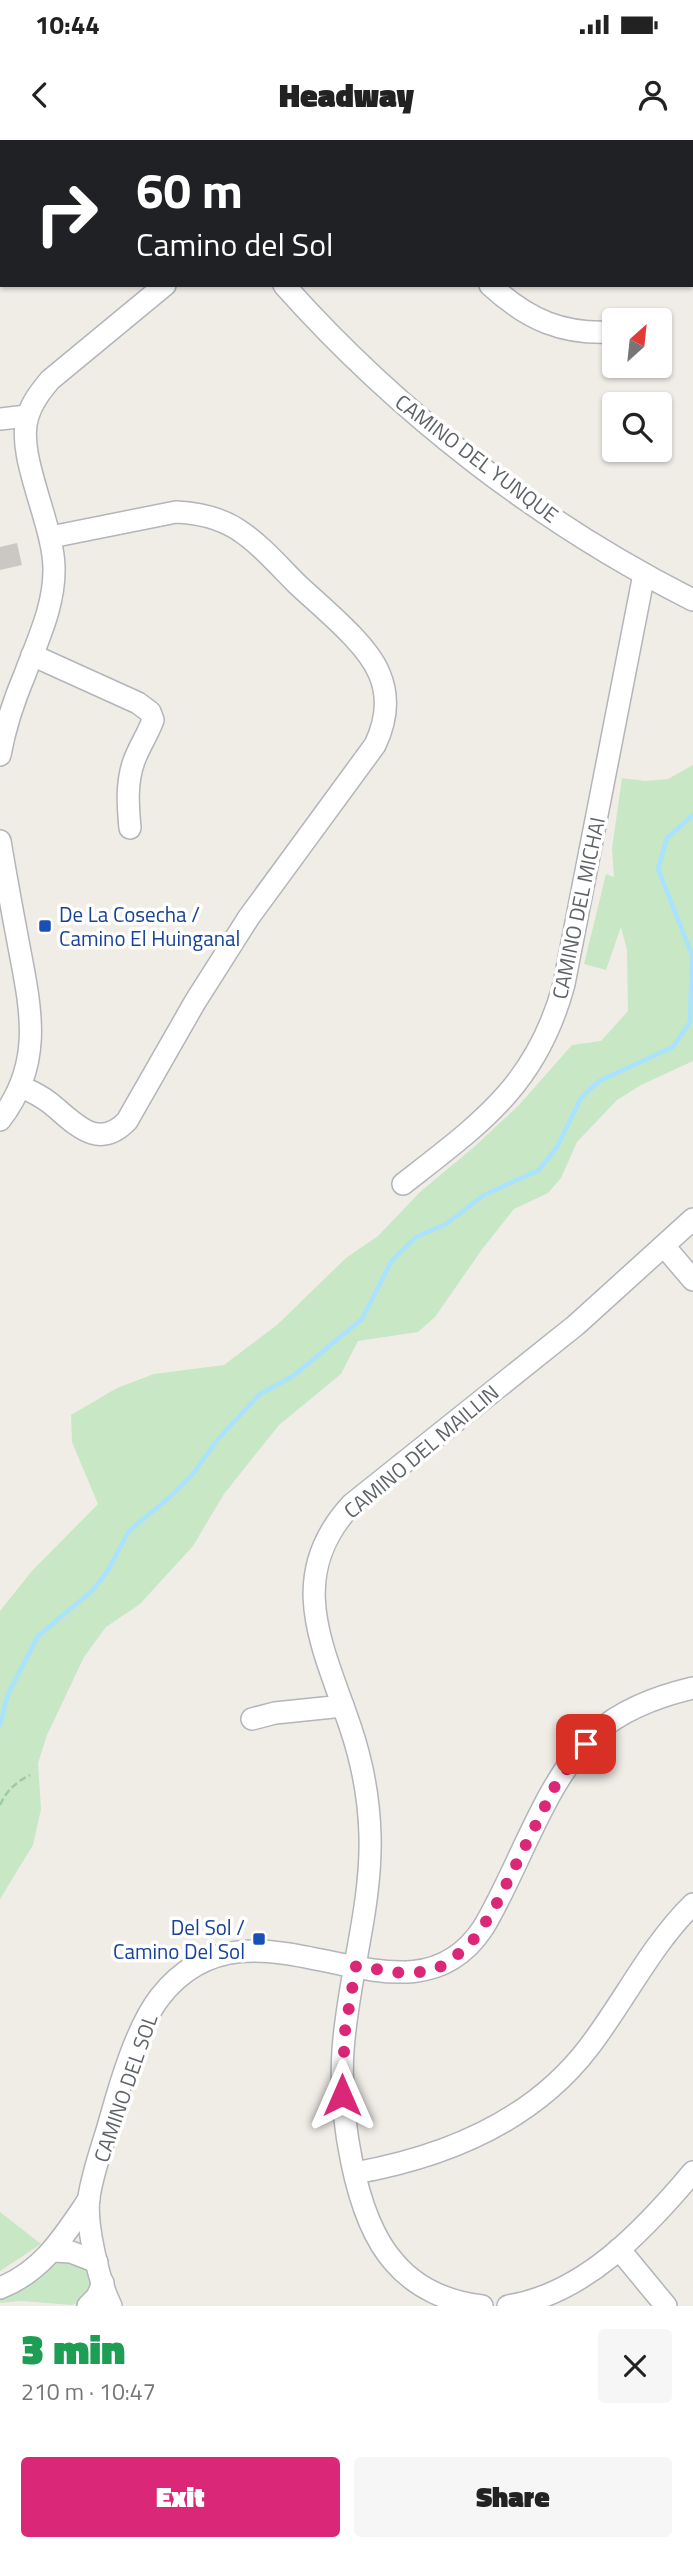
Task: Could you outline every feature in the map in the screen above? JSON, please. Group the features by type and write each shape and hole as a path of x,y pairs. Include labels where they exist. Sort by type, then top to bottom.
{"street":[{"path":"0,755 8,722 52,596 54,566 51,537 25,448 27,416 50,380 163,287"},
{"name":"CAMINO DEL YUNQUE","path":"286,287 355,360 432,427 535,505 644,575 693,600"},
{"path":"492,287 508,302 555,328 602,333"},
{"path":"0,419 27,416"},
{"path":"20,1087 45,1099 88,1132 111,1132 127,1121 201,992 249,917 374,745 383,726 386,707 383,682 366,652 251,539 224,522 193,513 176,512 51,537"},
{"name":"CAMINO DEL MICHAI","path":"403,1184 466,1135 505,1099 531,1064 551,1025 564,984 644,575"},
{"path":"32,655 150,712 153,720 134,759 130,778 127,803 130,828"},
{"path":"0,841 30,1013 29,1058 20,1087 0,1120"},
{"name":"CAMINO DEL MAILLIN","path":"482,2306 436,2294 402,2272 387,2254 376,2234 355,2173 344,2119 342,2072 345,2031 367,1899 370,1833 362,1768 321,1644 313,1601 318,1559 334,1524 363,1494 576,1325 693,1219"},
{"path":"664,1246 693,1280"},
{"name":"CAMINO DEL SOL","path":"0,2288 31,2272 54,2251 89,2199 112,2113 133,2053 149,2014 177,1979 210,1959 246,1951 275,1951 401,1973 422,1972 442,1966 461,1954 477,1937 556,1784 586,1744 609,1723 628,1712 693,1688"},
{"path":"252,1719 275,1713 343,1706"},
{"path":"355,2173 420,2158 465,2142 503,2123 537,2100 556,2084 590,2046 657,1947 693,1904"},
{"path":"508,2306 527,2302 565,2285 619,2249 655,2217 693,2172"},
{"name":"CAMINO DEL SOL","path":"89,2199 93,2245 111,2306"},
{"path":"619,2249 666,2306"},
{"path":"54,2251 71,2252 100,2273 97,2297 88,2306"}],"path":[{"path":"0,1805 4,1795 14,1784 30,1775"}],"green space":[{"path":"693,765 693,1061 641,1085 617,1100 577,1142 561,1178 548,1193 514,1209 435,1317 418,1332 358,1341 341,1374 279,1425 224,1494 193,1546 140,1604 106,1627 84,1657 47,1735 38,1763 41,1809 33,1845 0,1899 0,1611 31,1572 98,1504 72,1442 71,1415 117,1388 154,1374 224,1365 277,1325 346,1258 378,1236 420,1192 519,1105 572,1045 601,1041 628,1011 627,950 621,927 606,970 584,964 606,874 614,877 612,848 622,778 645,781 668,779"},
{"path":"0,2212 41,2244 0,2271"},
{"path":"65,2259 82,2261 96,2279 84,2301 72,2305 21,2301 0,2303 0,2297 39,2278"}],"building":[{"path":"17,543 22,565 0,570 0,547"}],"waterway":[{"path":"0,1725 8,1694 38,1636 92,1591 107,1572 129,1531 192,1475 218,1439 260,1394 293,1376 362,1319 392,1260 416,1237 446,1224 484,1195 539,1170 557,1147 581,1098 599,1081 673,1047 690,1022 692,955 658,869 667,838 693,815"}],"place":[{"name":"De La Cosecha / Camino El Huinganal","path":"45,926"},
{"name":"Del Sol / Camino Del Sol","path":"259,1939"}],"route":[{"path":"342,2095 343,2049 356,1966 401,1973 422,1972 442,1966 461,1954 477,1937 492,1913 556,1784 586,1744"}]}
